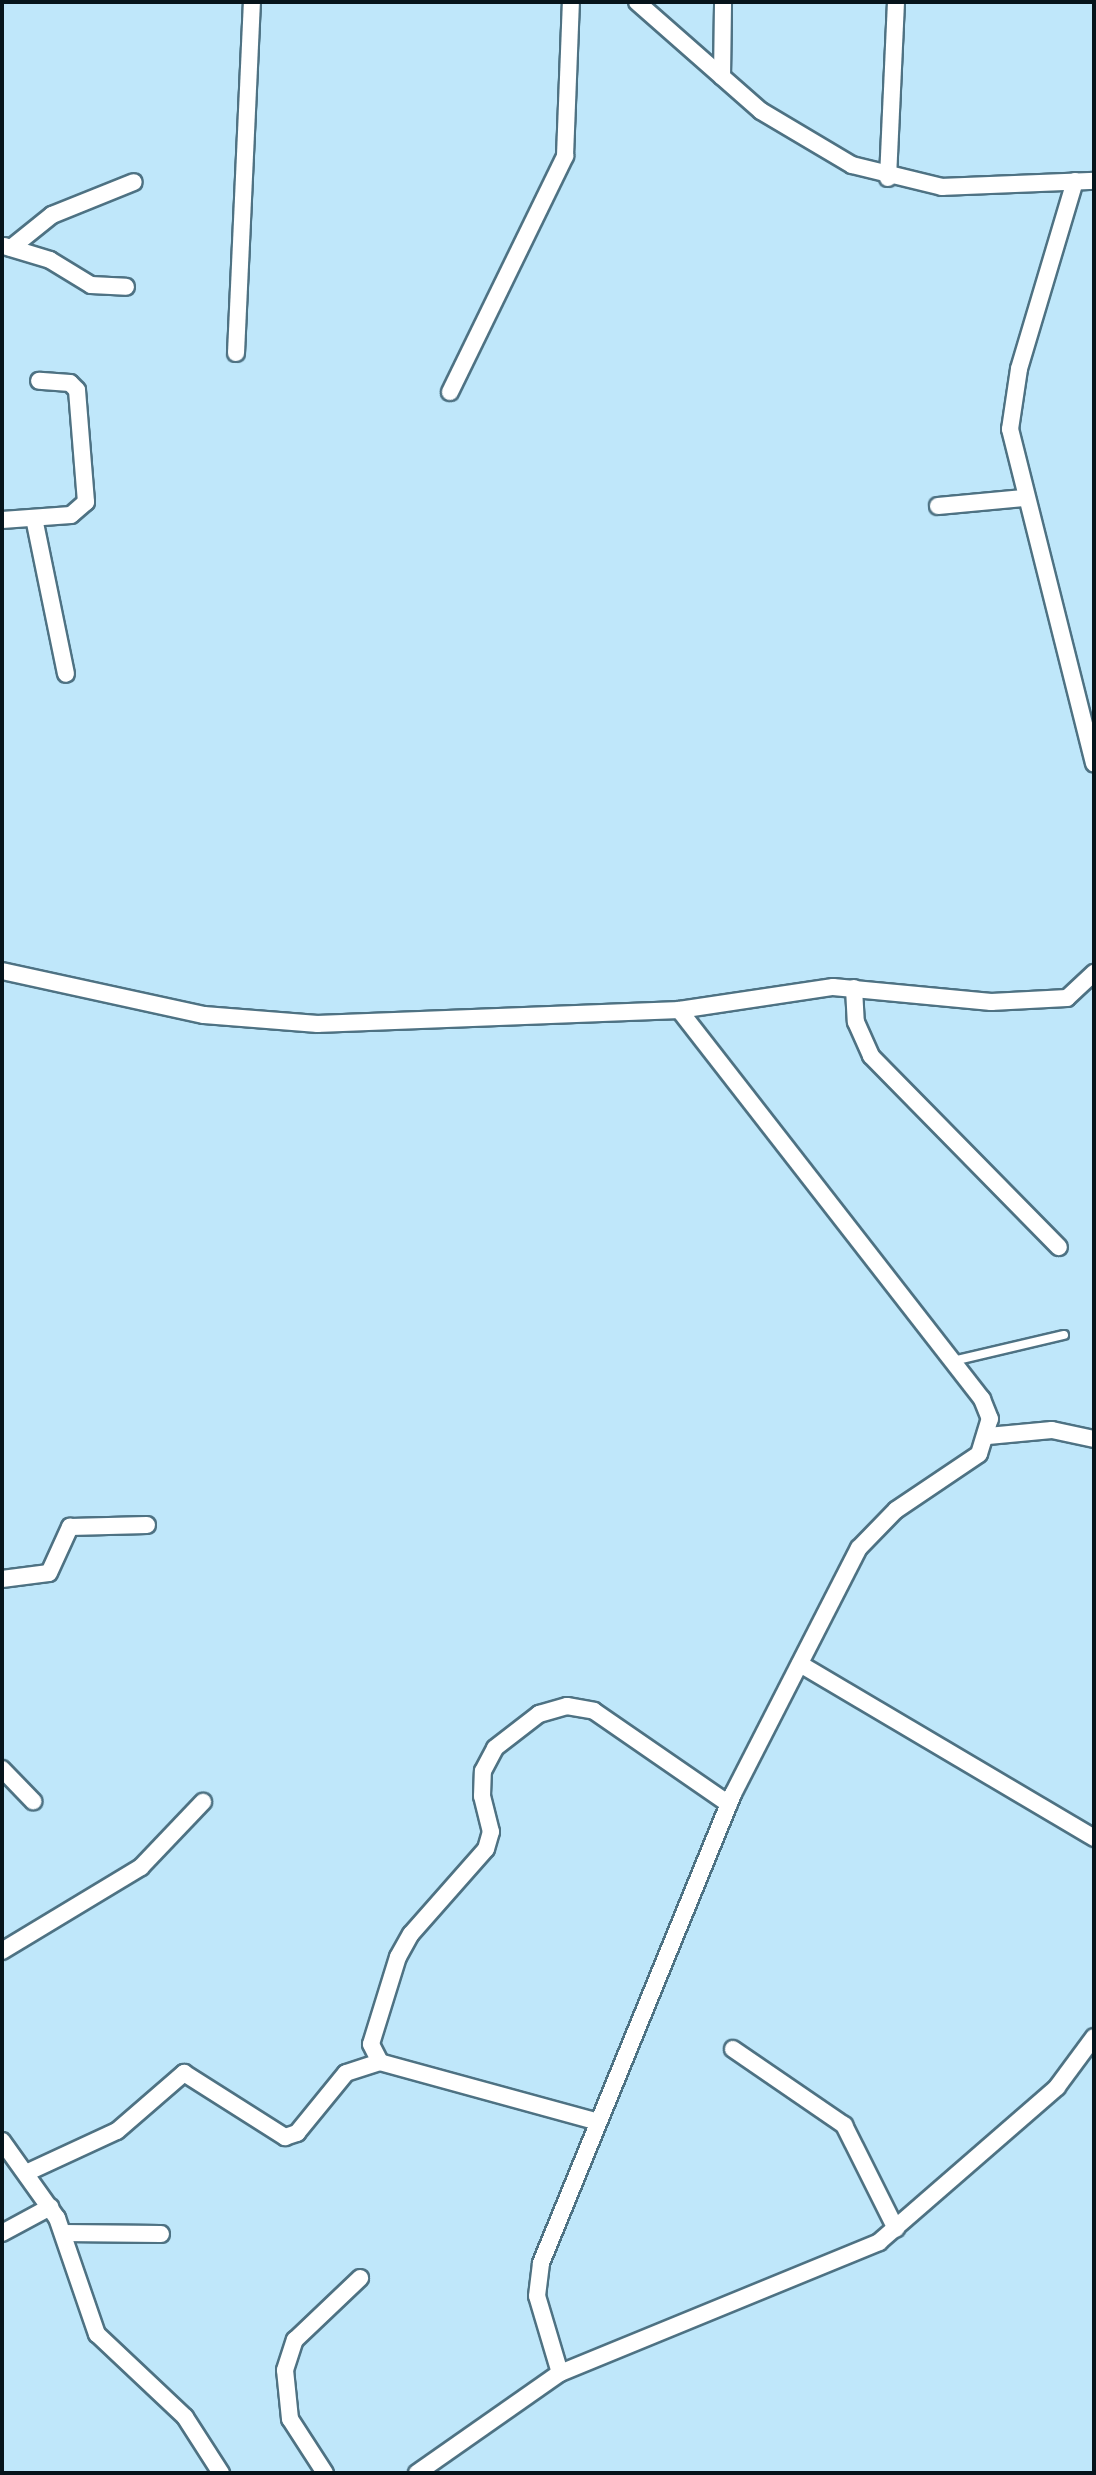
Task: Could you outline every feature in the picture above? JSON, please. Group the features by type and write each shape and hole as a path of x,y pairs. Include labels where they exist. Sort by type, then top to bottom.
{"street":[{"path":"236,354 252,2"},
{"path":"450,392 565,156 572,2"},
{"path":"637,2 722,77 805,142 888,177 942,187 1094,181"},
{"path":"722,77 723,2"},
{"path":"888,177 896,2"},
{"path":"1075,181 1012,399 1010,429 1024,498 1094,764"},
{"path":"7,247 51,215 134,182"},
{"path":"7,247 50,260 91,285 126,287"},
{"path":"2,520 78,513 86,502 77,390 69,383 39,380"},
{"path":"938,506 1024,498"},
{"path":"34,518 66,674"},
{"path":"2,971 140,1005 261,1022 678,1010 854,988 991,1002 1067,998 1094,973"},
{"path":"854,988 856,1022 871,1056 1059,1247"},
{"path":"561,2372 540,2311 537,2279 595,2121 729,1804 859,1548 877,1525 959,1471 988,1436 990,1419 982,1399 678,1010"},
{"path":"988,1436 1052,1430 1094,1439"},
{"path":"2,1579 49,1573 70,1527 146,1525"},
{"path":"800,1664 1094,1838"},
{"path":"380,2062 371,2044 398,1957 411,1934 486,1849 491,1832 483,1771 495,1748 518,1726 540,1714 582,1706 729,1804"},
{"path":"2,1769 33,1801"},
{"path":"2,1951 141,1867 203,1802"},
{"path":"417,2473 561,2372 846,2259 895,2229 1056,2087 1094,2037"},
{"path":"733,2049 844,2125 895,2229"},
{"path":"26,2173 117,2130 184,2073 285,2137 297,2133 352,2068 380,2062 595,2121"},
{"path":"2,2141 50,2207 64,2233 97,2333 185,2417 221,2473"},
{"path":"2,2233 50,2207"},
{"path":"64,2233 161,2234"},
{"path":"325,2473 290,2419 285,2370 295,2340 360,2278"}],"lane":[{"path":"953,1362 1064,1335"}]}
